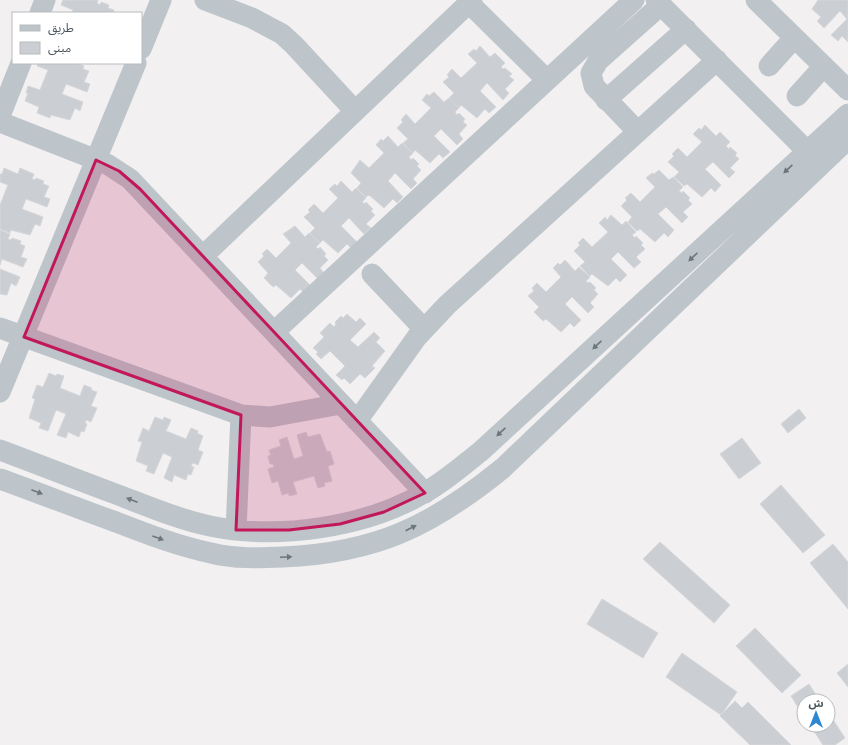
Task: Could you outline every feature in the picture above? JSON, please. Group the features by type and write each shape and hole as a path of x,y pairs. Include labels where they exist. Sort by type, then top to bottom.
{"street":[{"path":"40,12 45,0"},
{"path":"142,48 161,0"},
{"path":"205,0 252,18 282,34 355,110"},
{"path":"274,332 634,0"},
{"path":"756,0 848,90"},
{"path":"203,256 470,2 547,80"},
{"path":"638,132 594,86 591,80 593,66 659,2 807,151"},
{"path":"606,100 686,29"},
{"path":"769,66 794,38"},
{"path":"357,421 424,329 447,305 716,60"},
{"path":"0,116 21,64"},
{"path":"0,392 136,64"},
{"path":"797,96 824,66"},
{"path":"0,450 174,516 210,526 236,530 288,530 340,524 384,512 425,493 444,481 480,452 848,114"},
{"path":"0,122 96,160 119,171 140,189 425,493"},
{"path":"0,479 163,540 212,554 234,557 296,556 352,549 401,534 436,516 460,501 503,468 848,139"},
{"path":"372,274 424,329"},
{"path":"0,328 241,415 270,417 341,404"},
{"path":"236,530 241,415"}],"highlighted area":[{"path":"96,160 119,171 140,189 425,493 384,512 340,524 289,530 236,530 241,415 24,337"}],"building":[{"path":"63,0 98,0 97,3 100,5 101,2 109,5 108,8 114,10 113,12 72,12 73,10 61,5"},
{"path":"818,0 848,0 848,42 842,36 838,41 831,35 847,19 840,11 824,28 817,21 821,17 812,9"},
{"path":"480,46 490,57 495,53 505,63 501,67 503,69 505,68 512,74 509,76 514,80 505,89 509,93 503,100 487,83 480,91 496,107 489,113 485,109 477,118 461,105 459,108 449,98 454,93 443,82 449,77 447,75 452,69 461,78 477,63 468,54 474,49 476,51"},
{"path":"38,64 79,64 84,66 83,69 89,71 84,82 90,84 87,92 66,84 62,94 83,102 80,111 75,108 70,120 51,115 50,118 37,113 39,107 25,101 28,93 26,93 28,86 40,90 48,70 37,66"},
{"path":"434,92 444,102 449,98 459,108 455,112 457,115 459,113 465,119 463,122 467,125 459,134 463,139 457,145 441,129 434,136 450,152 443,158 439,154 430,163 415,150 413,153 403,143 408,139 397,128 403,122 401,120 406,114 415,124 431,108 422,100 427,94 429,96"},
{"path":"705,125 716,136 720,132 730,142 726,146 729,149 730,147 737,153 735,155 739,159 730,168 735,172 729,178 713,162 705,169 721,185 715,192 711,188 702,197 687,184 684,186 674,177 679,172 668,162 674,156 672,154 678,148 687,157 702,142 693,134 699,128 701,130"},
{"path":"388,136 398,147 402,143 413,153 409,157 411,160 413,158 419,164 417,166 421,170 413,179 417,183 411,189 395,173 388,181 403,197 397,203 393,199 384,208 369,195 366,197 357,188 361,183 351,173 360,160 369,168 384,153 376,145 381,139 383,141"},
{"path":"4,168 18,174 20,168 34,174 32,179 35,180 36,178 44,181 43,184 49,186 44,197 50,199 47,207 26,199 22,209 43,217 40,226 35,224 30,235 11,230 10,233 0,229 0,205 8,185 0,182 0,174 2,174"},
{"path":"659,170 669,180 673,177 683,187 679,191 682,193 683,191 690,198 688,200 692,204 683,212 688,217 682,223 666,207 658,214 674,230 668,237 664,233 655,242 640,229 637,231 628,222 632,217 621,206 627,200 625,198 631,193 640,202 655,187 646,178"},
{"path":"341,181 352,192 356,188 366,198 362,202 365,204 366,202 373,209 371,211 375,215 366,224 371,228 364,234 349,218 341,226 357,242 351,248 347,244 338,253 323,240 320,243 310,233 315,228 304,217 310,212 308,210 314,204 323,213 338,198 329,189 335,184 337,186"},
{"path":"611,215 622,225 626,221 636,232 632,235 635,238 636,236 643,243 641,245 645,249 636,257 641,262 634,268 618,252 611,259 627,275 620,282 616,278 608,286 592,274 590,276 580,266 585,262 574,251 580,245 578,243 583,238 592,247 608,232 599,223 605,217 607,220"},
{"path":"295,226 305,237 309,233 320,243 316,247 318,249 320,247 326,254 324,256 328,260 320,268 324,273 318,279 302,263 295,270 311,286 304,293 300,289 291,298 276,285 273,287 264,278 268,273 258,262 264,256 262,254 267,249 276,258 291,243 283,234"},
{"path":"0,230 10,234 8,239 11,240 12,238 21,241 20,244 25,246 21,257 27,259 23,267 2,259 0,265"},
{"path":"565,260 575,271 579,267 590,277 586,281 588,283 590,282 596,288 594,290 598,294 590,303 594,307 588,313 572,297 565,304 581,320 574,327 570,323 561,332 546,319 543,321 534,312 539,307 528,296 534,291 532,288 537,283 546,292 561,277 553,268 558,263 560,265"},
{"path":"0,269 20,277 16,286 11,283 7,295 0,294"},
{"path":"347,314 356,322 360,318 366,324 350,340 358,347 374,332 380,338 376,342 385,351 372,366 375,368 365,378 360,374 350,384 344,378 342,380 336,375 345,366 330,351 321,359 316,354 318,352 313,348 324,337 320,333 330,323 334,327 336,324 335,322 341,316 343,318"},
{"path":"49,373 56,376 57,374 64,376 60,388 80,396 84,385 97,392 91,406 97,408 91,422 86,420 85,423 87,424 84,432 81,431 79,437 68,432 66,438 57,435 66,414 56,410 48,431 39,428 41,423 29,418 35,399 32,398 37,385 43,387"},
{"path":"799,409 806,418 788,433 781,424"},
{"path":"155,417 163,420 164,417 171,420 166,431 186,439 191,428 198,431 197,433 203,436 198,450 203,452 198,465 193,463 191,466 194,467 191,475 188,474 186,480 174,475 172,482 164,478 172,457 163,453 154,474 146,471 148,466 136,461 142,442 138,441 143,428 149,431"},
{"path":"306,432 308,437 320,434 327,452 330,451 334,464 328,466 332,481 324,483 325,486 318,488 314,476 293,482 297,494 289,496 289,493 282,495 278,481 272,483 268,469 274,467 273,464 270,464 268,456 271,455 269,450 281,446 279,440 287,437 294,459 303,456 297,435"},
{"path":"742,438 761,463 739,479 720,454"},
{"path":"781,485 825,535 803,553 760,504"},
{"path":"660,542 730,605 714,623 643,559"},
{"path":"833,544 848,562 848,609 810,563"},
{"path":"602,599 658,633 643,658 587,624"},
{"path":"755,628 801,675 782,693 736,646"},
{"path":"682,653 737,692 721,715 666,677"},
{"path":"848,664 848,687 837,673"},
{"path":"809,684 815,693 796,693 796,704 791,696"},
{"path":"735,701 742,708 748,702 791,745 750,745 720,716"},
{"path":"836,724 845,738 835,745 823,745 815,733 836,733"}]}
